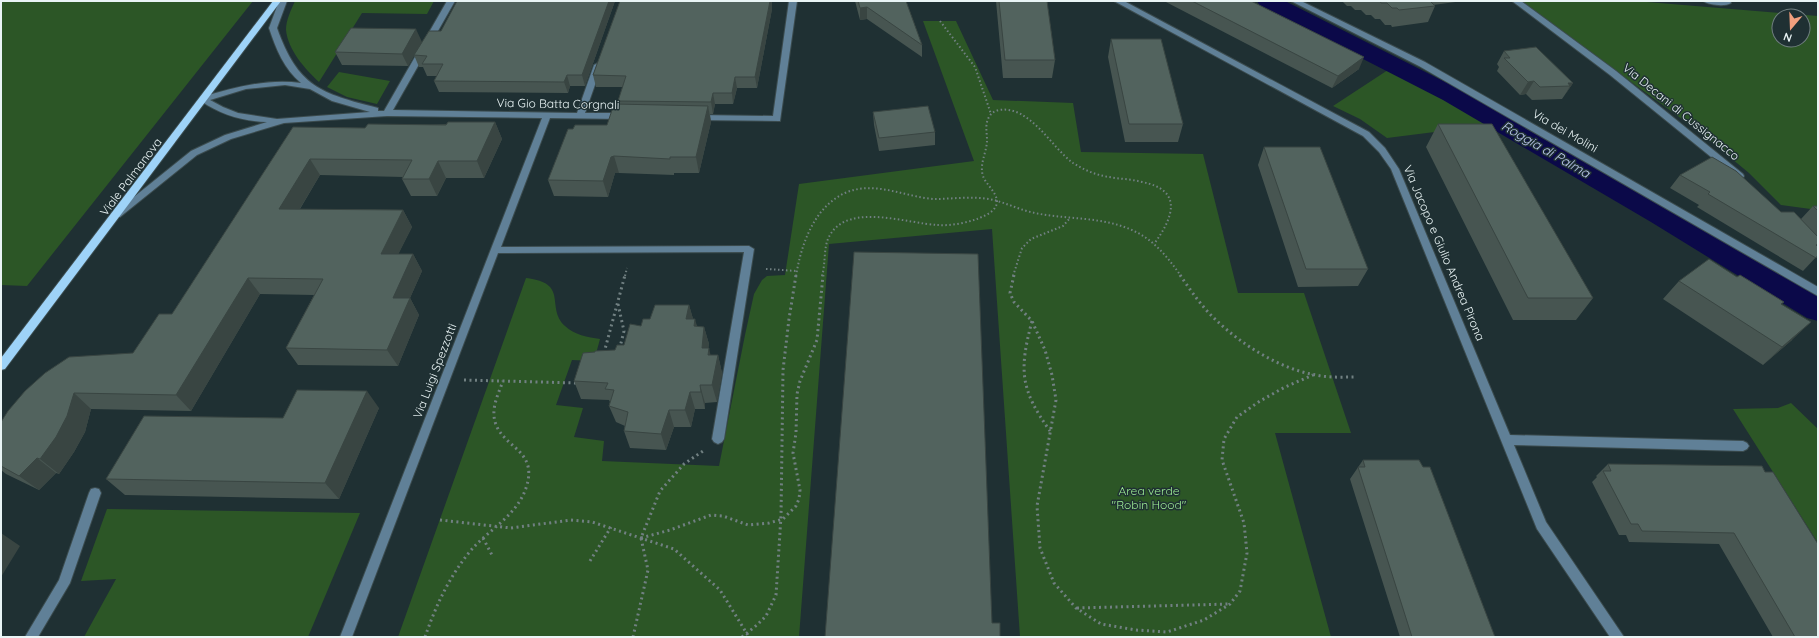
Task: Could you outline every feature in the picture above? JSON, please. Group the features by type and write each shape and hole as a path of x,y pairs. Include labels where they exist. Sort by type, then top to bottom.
{"main road":[{"name":"Viale Palmanova","path":"1,366 117,215 277,1"}],"street":[{"name":"Via Gio Batta Corgnali","path":"282,1 272,28 283,54 299,77 326,94 352,105 387,113"},
{"path":"387,113 451,1"},
{"path":"690,118 777,119 793,1"},
{"name":"Via Jacopo e Giulio Andrea Pirona","path":"1118,1 1352,126 1366,134 1378,144 1395,169 1541,524 1567,565 1618,637"},
{"name":"Via dei Molini","path":"1295,1 1422,64 1818,292"},
{"name":"Via Decani di Cussignacco","path":"1516,1 1613,73 1732,169 1748,184"},
{"path":"1706,1 1727,3 1726,1"},
{"path":"580,116 600,58"},
{"name":"Via Gio Batta Corgnali","path":"204,99 246,87 270,84 285,83 314,87"},
{"name":"Via Gio Batta Corgnali","path":"204,99 215,108 231,115 255,119 283,120 387,113 627,116"},
{"name":"Via Luigi Spezzotti","path":"346,637 547,115"},
{"name":"Via Gio Batta Corgnali","path":"117,215 194,153 228,137 283,120"},
{"path":"496,250 749,250 718,439"},
{"path":"1506,440 1743,446"},
{"path":"31,637 64,583 95,493"}],"path":[{"path":"940,21 968,56 975,68 991,114"},
{"path":"641,538 717,515 746,524 781,520 797,506 800,497 800,485 793,450 796,433 798,389 804,371 814,352 819,333 820,284 827,237 838,225 869,216 900,219 934,225 949,225 986,215 995,209 997,202 996,196 983,178 982,166 987,141 986,130 988,119 995,111 1002,109 1019,113 1027,118 1060,152 1080,168 1106,177 1149,183 1166,192 1171,198 1172,206 1170,217 1166,228 1154,244"},
{"path":"742,637 749,635 760,624 768,612 775,596 781,520 781,395 788,318 797,270 806,238 824,208 833,200 852,191 877,189 926,198 980,198 1036,213 1127,228 1147,237 1165,254 1207,312 1250,346 1293,369 1314,375 1356,377"},
{"path":"1070,218 1063,226 1054,231 1031,238 1022,248 1011,283 1010,293 1014,302 1032,321 1052,375 1056,400 1037,506 1040,548 1054,583 1076,608 1101,624 1136,630 1167,632 1204,620 1230,604 1240,591 1247,552 1244,524 1222,460 1224,438 1237,417 1260,401 1285,387 1314,375"},
{"path":"602,360 632,250"},
{"path":"746,268 797,270"},
{"path":"618,303 624,331 619,351"},
{"path":"1032,321 1024,348 1022,365 1023,382 1028,398 1038,416 1050,431"},
{"path":"576,383 578,376"},
{"path":"489,381 581,383"},
{"path":"425,637 431,618 444,589 467,556 483,538 513,511 526,489 530,474 528,462 498,429 494,416 498,394 503,381"},
{"path":"633,637 648,570 641,538 660,491 684,464 718,439"},
{"path":"440,520 497,527 523,527 554,521 571,520 592,522 674,549 720,590 749,635"},
{"path":"590,561 611,527"},
{"path":"483,538 493,558"},
{"path":"1076,608 1230,604"}],"green space":[{"path":"1,1 253,1 27,286 1,285"},
{"path":"295,1 434,1 427,14 362,13 319,82 298,59 287,37 287,23"},
{"path":"1520,1 1635,1 1771,12 1771,48 1811,48 1811,15 1818,16 1818,210 1781,205 1749,173 1697,130"},
{"name":"Area verde \"Robin Hood\"","path":"923,21 956,21 993,100 1073,103 1081,152 1203,154 1238,293 1304,293 1351,433 1275,433 1331,637 1020,637 992,229 829,244 799,637 398,637 526,278 548,285 552,290 559,319 565,326 573,332 581,335 600,339 594,361 572,360 556,405 583,408 574,437 604,441 602,461 719,466 754,294 762,280 767,276 785,275 799,184 974,161"},
{"path":"1391,68 1434,91 1490,125 1387,138 1360,119 1333,106"},
{"path":"339,72 390,81 377,104 347,97 327,87"},
{"path":"1791,403 1818,429 1818,543 1733,409 1778,408"},
{"path":"107,509 360,513 308,637 84,637 116,579 81,581"}],"building":[{"path":"457,1 609,1 582,75 567,75 564,82 434,81 443,64 422,64 427,56 414,55 429,31 441,31"},
{"path":"620,1 770,1 755,77 735,77 732,93 713,93 711,102 618,101 626,76 593,75"},
{"path":"858,1 906,1 922,45 867,7 860,8"},
{"path":"999,1 1047,1 1055,60 1005,60"},
{"path":"1192,1 1251,1 1364,57 1338,76"},
{"path":"1380,1 1430,1 1435,6 1399,10 1397,8 1392,8 1387,3 1381,3"},
{"path":"351,28 416,29 402,54 335,52"},
{"path":"1111,39 1161,39 1183,124 1129,124"},
{"path":"1536,47 1573,83 1568,83 1570,86 1540,87 1534,81 1528,82 1504,58 1510,58 1504,51"},
{"path":"614,104 708,106 696,157 670,157 670,159 614,156 611,157 603,181 548,180 568,129 573,129 575,125 607,125"},
{"path":"928,106 935,132 879,138 873,112"},
{"path":"448,122 495,122 477,161 438,161 429,179 402,179 412,160 310,159 279,209 403,210 381,254 413,254 393,298 410,298 387,350 286,348 323,279 248,278 176,395 74,393 67,416 56,437 40,459 37,458 19,476 1,466 1,422 25,391 45,373 69,357 133,353 159,314 172,314 293,127 365,128 368,124 446,125"},
{"path":"1438,124 1492,124 1593,298 1528,298"},
{"path":"1264,147 1320,147 1368,269 1306,269"},
{"path":"1712,157 1736,171 1781,212 1794,212 1818,237 1818,244 1816,245 1818,247 1818,255 1816,258 1708,194 1710,192 1680,175"},
{"path":"1813,206 1818,206 1818,211"},
{"path":"854,252 978,254 992,623 1000,623 1000,637 825,637"},
{"path":"1709,259 1737,277 1740,275 1784,302 1781,304 1811,322 1782,347 1679,281"},
{"path":"655,305 689,305 686,319 695,319 694,326 704,327 702,348 709,348 708,355 718,355 712,385 700,385 701,392 690,392 685,410 669,410 661,434 624,431 628,412 609,406 614,390 605,389 608,383 574,381 583,353 615,350 617,345 624,345 630,324 641,326 643,319 650,319"},
{"path":"297,390 367,391 325,483 106,479 144,416 283,418"},
{"path":"1363,460 1419,460 1423,467 1430,467 1495,637 1412,637 1358,467 1365,467"},
{"path":"1608,464 1762,466 1765,472 1773,472 1818,544 1818,637 1795,637 1734,533 1642,531 1638,524 1631,524 1603,471 1611,471"}],"waterway":[{"name":"Roggia di Palma","path":"1268,1 1452,95 1661,215 1818,310"}]}
